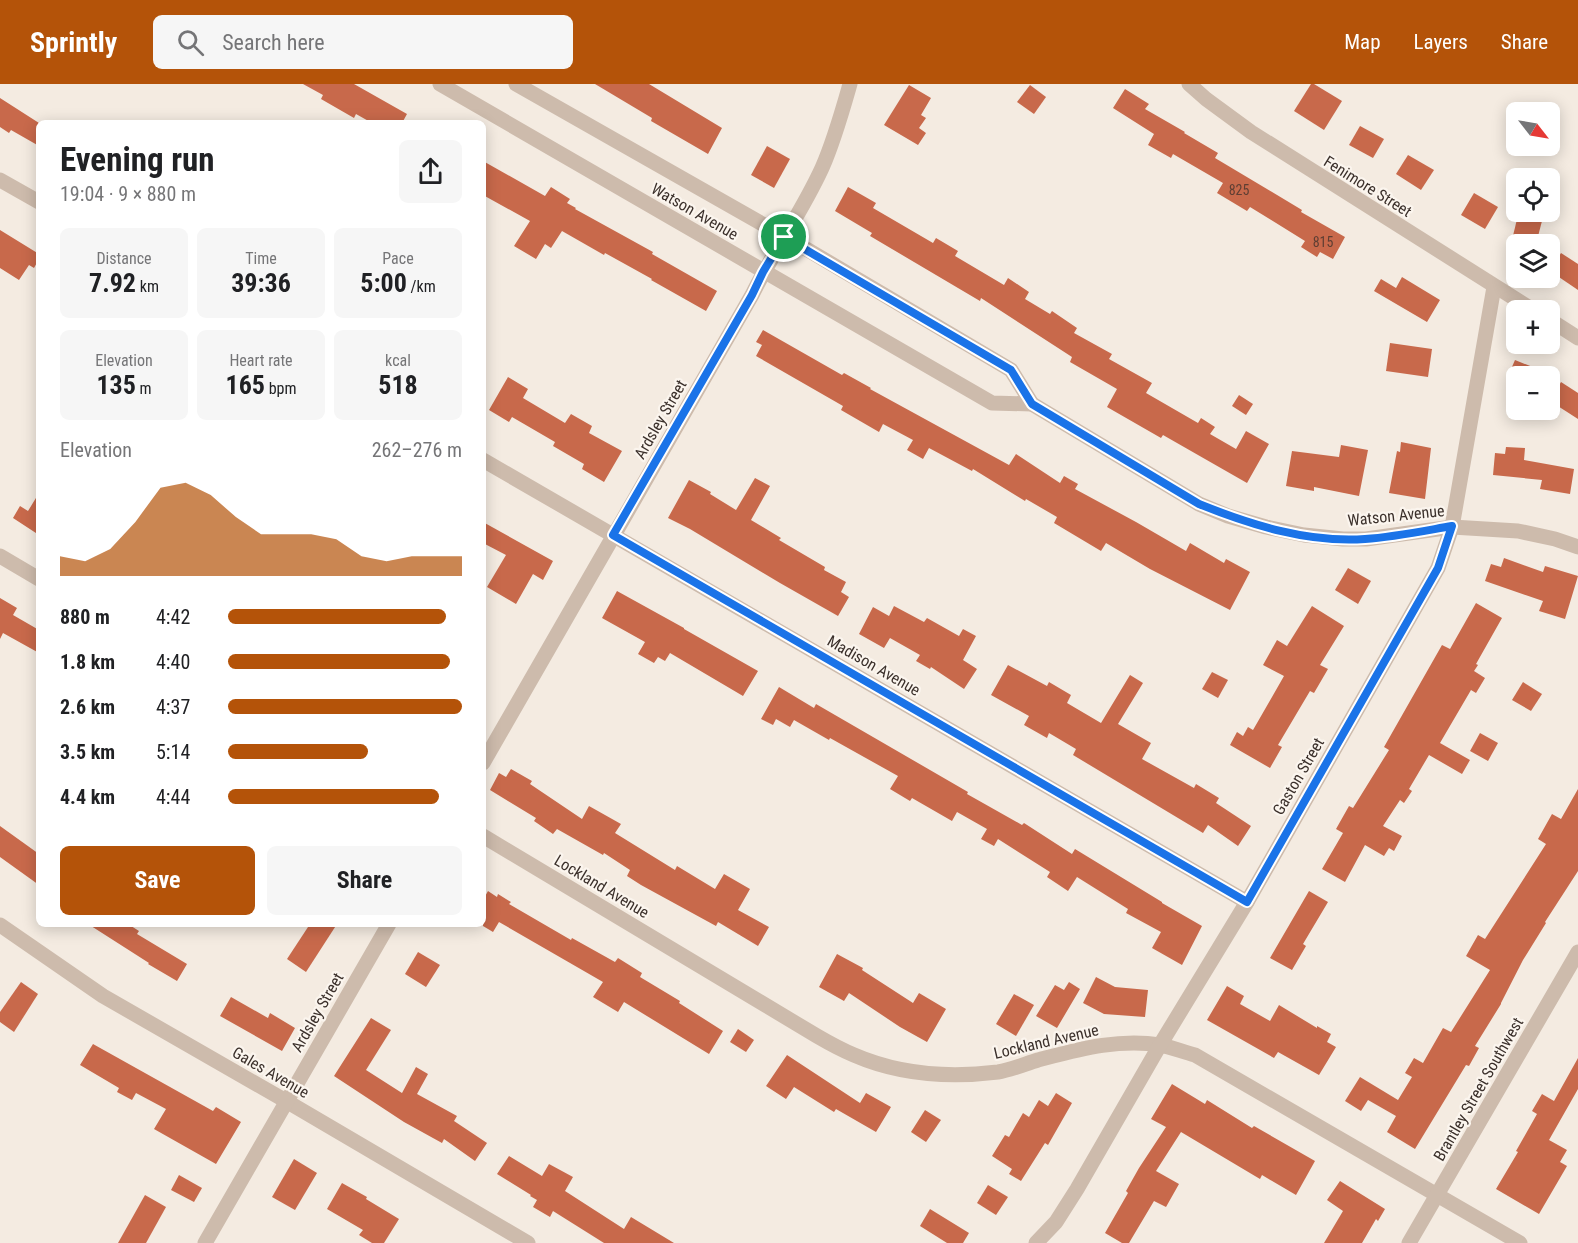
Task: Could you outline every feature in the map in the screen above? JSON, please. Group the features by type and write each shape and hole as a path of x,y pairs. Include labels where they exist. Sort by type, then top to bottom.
{"street":[{"name":"Watson Avenue","path":"440,84 992,403 1032,404"},
{"name":"Watson Avenue","path":"516,84 1011,370 1032,404 1199,504 1228,516 1266,527 1343,540 1366,539 1452,526 1518,531 1555,539 1578,547"},
{"name":"Ardsley Street","path":"486,758 752,295 821,169 850,84"},
{"name":"Fenimore Street","path":"1189,84 1251,132 1516,300"},
{"path":"0,180 36,200"},
{"name":"Gaston Street","path":"1036,1243 1056,1222 1077,1189 1160,1045 1247,902 1438,568 1452,526 1494,287"},
{"path":"1560,326 1578,338"},
{"name":"Madison Avenue","path":"486,462 1247,902"},
{"path":"0,556 36,577"},
{"name":"Lockland Avenue","path":"486,838 817,1036 854,1055 892,1068 925,1074 956,1076 1001,1071 1096,1046 1125,1043 1160,1045 1195,1055 1520,1243"},
{"name":"Gales Avenue","path":"0,925 103,996 528,1243"},
{"name":"Ardsley Street","path":"205,1243 387,927"},
{"name":"Brantley Street Southwest","path":"1409,1243 1578,952"}],"building":[{"path":"303,84 354,84 407,114 404,120 367,120 356,114 354,118 321,99 323,95"},
{"path":"595,84 649,84 722,128 708,154 651,121 652,118"},
{"path":"1311,84 1342,101 1324,130 1294,111"},
{"path":"909,85 931,98 921,115 926,118 919,128 926,133 918,145 884,125"},
{"path":"1030,85 1046,97 1034,114 1017,102"},
{"path":"1125,89 1149,104 1145,109 1218,153 1215,158 1345,237 1333,259 1320,252 1317,257 1301,247 1305,241 1250,207 1247,211 1217,193 1223,183 1173,154 1171,158 1148,145 1154,134 1113,108"},
{"path":"0,98 36,121 36,144 11,130 9,133 0,127"},
{"path":"1360,126 1384,139 1373,158 1349,145"},
{"path":"767,146 790,159 774,188 751,175"},
{"path":"1408,155 1434,170 1421,190 1396,174"},
{"path":"486,163 545,196 551,187 570,199 567,203 575,209 717,291 706,311 562,231 551,248 545,244 536,259 514,246 530,221 486,197"},
{"path":"848,187 876,203 873,208 933,243 936,238 958,251 955,256 1004,285 1008,278 1029,292 1025,299 1050,314 1052,311 1077,328 1074,333 1112,354 1109,359 1152,383 1146,393 1198,423 1201,418 1215,427 1210,434 1236,449 1246,431 1269,444 1247,483 1163,435 1161,438 1107,407 1117,389 1070,362 1072,357 981,298 980,301 870,236 872,233 835,211"},
{"path":"1474,193 1498,207 1485,229 1461,215"},
{"path":"1516,222 1542,222 1539,234 1513,234"},
{"path":"0,230 36,252 34,268 29,265 19,280 0,268"},
{"path":"1561,253 1578,264 1578,290 1560,278"},
{"path":"1402,277 1440,300 1427,322 1374,291 1381,279 1396,288"},
{"path":"763,330 1009,465 1016,454 1060,483 1064,476 1078,484 1075,489 1186,551 1190,543 1224,563 1226,559 1250,572 1230,610 1150,569 1106,543 1101,551 1054,523 1057,517 1026,499 1025,501 973,469 972,471 929,448 923,459 907,450 913,440 883,424 879,432 841,410 843,406 756,356 762,345 756,342"},
{"path":"1390,343 1432,349 1428,377 1386,371"},
{"path":"1515,360 1530,366 1512,366"},
{"path":"508,377 528,389 523,398 565,423 571,414 592,426 589,433 622,451 604,482 582,469 584,464 553,446 555,442 512,417 509,422 489,410"},
{"path":"1561,382 1578,393 1578,419 1560,407"},
{"path":"1239,395 1253,404 1246,415 1232,406"},
{"path":"1401,442 1431,448 1425,499 1389,493 1397,451 1400,452"},
{"path":"1341,445 1368,450 1359,496 1314,487 1314,491 1286,486 1292,451 1339,457"},
{"path":"1506,447 1525,448 1524,460 1574,469 1570,494 1540,489 1542,480 1493,475 1495,453 1505,454"},
{"path":"755,478 770,486 751,520 781,538 779,540 825,567 824,570 846,582 841,592 849,597 838,616 668,518 689,480 736,510"},
{"path":"36,498 36,533 13,518 20,506 28,511"},
{"path":"486,524 553,561 543,580 533,574 516,604 487,587 506,555 486,545"},
{"path":"1504,558 1543,572 1545,566 1578,576 1565,619 1539,611 1543,601 1485,581 1491,564 1501,567"},
{"path":"1348,568 1371,581 1358,604 1335,590"},
{"path":"617,591 758,671 743,696 670,653 665,661 658,657 654,663 638,654 645,642 602,618"},
{"path":"0,598 17,608 13,615 36,628 36,651 3,633 0,639"},
{"path":"1476,603 1502,618 1474,671 1485,678 1476,693 1471,690 1440,743 1470,760 1462,774 1429,755 1409,789 1412,791 1404,803 1400,800 1383,826 1402,836 1394,851 1389,848 1384,856 1365,845 1345,882 1322,869 1343,833 1336,829 1349,806 1353,808 1389,750 1384,747 1442,645 1450,649"},
{"path":"894,606 924,622 927,618 959,636 963,629 976,636 963,660 977,669 964,689 931,667 930,669 916,661 920,655 890,638 884,648 859,634 873,607 889,616"},
{"path":"1312,606 1344,626 1320,665 1328,669 1314,693 1310,691 1278,745 1282,747 1270,768 1230,745 1237,732 1243,736 1248,727 1253,730 1284,676 1263,665 1277,640 1287,646"},
{"path":"1008,665 1047,686 1049,682 1071,695 1067,703 1101,723 1130,675 1143,683 1118,724 1151,743 1142,759 1194,788 1196,784 1219,798 1216,803 1251,826 1238,846 1208,825 1203,833 1073,755 1076,749 1049,733 1047,738 1024,725 1029,716 991,695"},
{"path":"1212,672 1228,680 1218,698 1202,689"},
{"path":"1523,682 1542,694 1531,711 1512,700"},
{"path":"779,687 814,708 816,704 968,792 967,794 1022,825 1024,823 1072,854 1075,849 1202,926 1182,965 1152,948 1161,932 1126,913 1128,909 1077,877 1068,891 1047,877 1050,872 998,839 994,846 981,839 987,829 957,812 952,821 912,798 910,801 890,789 898,776 794,720 790,727 776,719 773,725 761,719"},
{"path":"1480,733 1498,743 1488,761 1470,751"},
{"path":"511,769 532,781 530,784 582,819 589,806 621,824 615,833 675,870 677,866 715,889 724,874 750,889 738,910 769,927 758,946 718,922 716,926 641,885 627,876 630,870 604,853 603,855 557,829 553,834 534,821 536,818 490,790 499,773 506,777"},
{"path":"1578,789 1578,871 1523,960 1501,1004 1475,1046 1479,1048 1469,1066 1466,1065 1415,1149 1387,1132 1396,1116 1368,1100 1361,1111 1345,1101 1360,1077 1398,1100 1412,1077 1405,1073 1414,1058 1423,1063 1443,1028 1451,1032 1490,970 1466,956 1478,935 1485,939 1546,844 1538,839 1552,814 1561,819"},
{"path":"0,826 36,852 36,883 0,857"},
{"path":"488,891 497,897 498,894 511,902 509,904 571,940 572,938 615,962 618,958 642,973 640,977 723,1031 709,1054 624,1002 618,1012 593,997 603,982 499,922 493,932 485,927"},
{"path":"1309,891 1328,902 1303,944 1306,946 1292,970 1270,958"},
{"path":"93,927 133,927 139,931 137,934 187,964 177,981"},
{"path":"308,927 335,927 306,972 287,959"},
{"path":"418,952 440,965 426,987 405,974"},
{"path":"837,954 863,968 862,970 913,1003 919,993 946,1009 927,1042 849,993 844,1001 819,987"},
{"path":"1096,977 1115,987 1148,990 1145,1017 1104,1014 1083,1003"},
{"path":"21,982 38,994 14,1032 0,1022 0,1012"},
{"path":"1069,982 1080,989 1057,1028 1036,1016 1055,985 1064,990"},
{"path":"1227,986 1244,996 1240,1004 1270,1021 1279,1005 1331,1034 1327,1042 1336,1047 1319,1075 1278,1052 1274,1058 1207,1020"},
{"path":"1014,994 1034,1005 1016,1036 996,1024"},
{"path":"231,997 268,1018 270,1013 295,1028 282,1051 220,1016"},
{"path":"371,1018 391,1030 366,1070 402,1093 416,1067 428,1074 417,1094 457,1116 454,1121 487,1143 475,1161 444,1139 442,1143 404,1122 334,1076"},
{"path":"738,1029 754,1040 746,1052 730,1042"},
{"path":"93,1044 213,1111 216,1107 241,1122 216,1164 154,1129 166,1109 136,1093 132,1100 117,1092 119,1088 80,1065"},
{"path":"787,1055 860,1103 866,1093 891,1107 876,1132 836,1109 834,1112 794,1087 786,1099 766,1086"},
{"path":"1578,1058 1578,1089 1549,1140 1567,1150 1560,1162 1567,1166 1539,1214 1496,1189 1537,1114 1532,1111 1542,1094 1554,1101"},
{"path":"1172,1084 1205,1104 1207,1100 1252,1128 1254,1126 1315,1161 1296,1195 1262,1175 1260,1179 1181,1132 1156,1171 1179,1184 1166,1207 1154,1201 1129,1243 1122,1243 1105,1233 1128,1193 1126,1191 1139,1168 1166,1127 1151,1119"},
{"path":"1056,1093 1072,1103 1048,1145 1045,1143 1021,1181 1009,1174 1012,1169 992,1156 1005,1135 1009,1137 1023,1113 1029,1117 1039,1100 1048,1106"},
{"path":"925,1110 941,1120 926,1142 911,1132"},
{"path":"509,1156 542,1176 549,1164 573,1177 565,1191 624,1229 631,1217 674,1243 604,1243 553,1211 550,1217 533,1207 537,1200 531,1195 497,1174"},
{"path":"294,1159 317,1173 295,1210 272,1197"},
{"path":"179,1175 202,1188 194,1202 171,1190"},
{"path":"1340,1181 1385,1209 1378,1221 1376,1219 1362,1243 1324,1243 1343,1211 1327,1200"},
{"path":"342,1183 399,1219 384,1243 372,1243 359,1235 363,1230 327,1209"},
{"path":"988,1185 1008,1197 996,1215 977,1203"},
{"path":"145,1195 166,1207 146,1243 118,1243"},
{"path":"930,1209 969,1233 963,1243 947,1243 920,1226"}],"route":[{"path":"784,237 1011,370 1032,404 1199,504 1228,516 1266,527 1343,540 1366,539 1452,526 1438,568 1247,902 613,535 784,237"}]}
